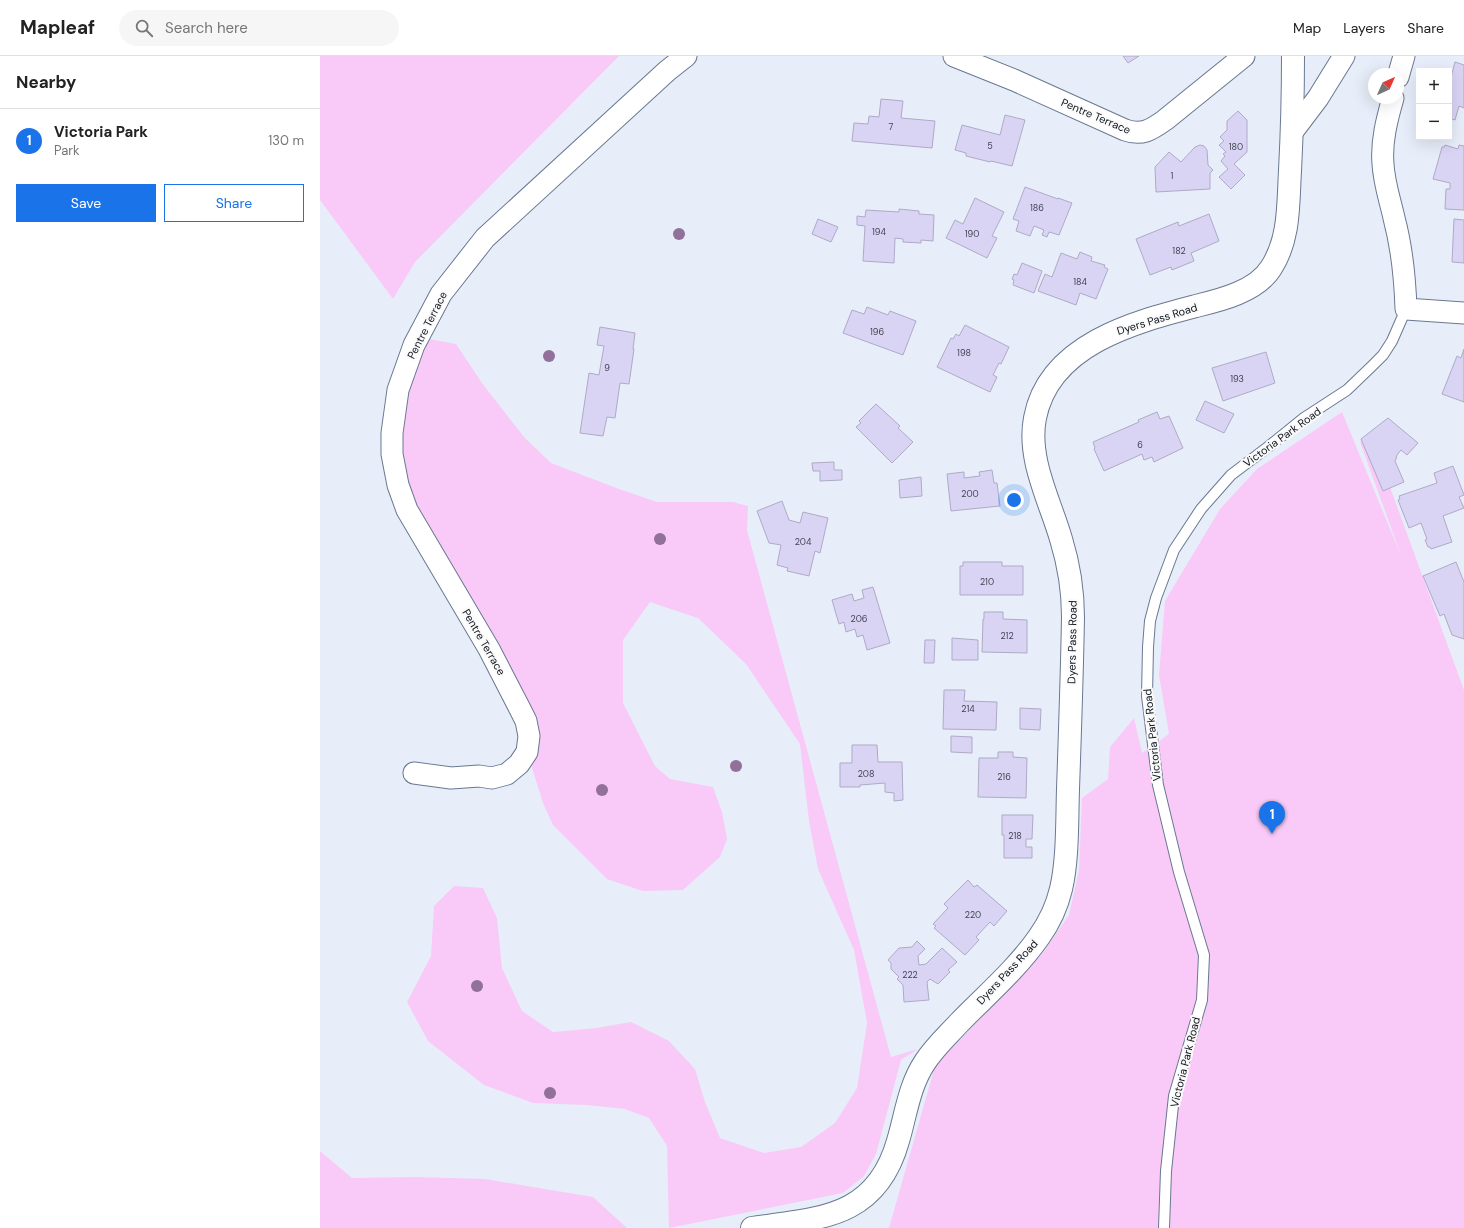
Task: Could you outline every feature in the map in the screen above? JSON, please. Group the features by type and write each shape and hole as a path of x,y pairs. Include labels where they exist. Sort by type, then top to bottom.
{"main road":[{"name":"Dyers Pass Road","path":"752,1228 824,1217 849,1207 861,1200 869,1192 877,1183 891,1160 898,1142 910,1090 926,1060 948,1034 1018,963 1039,937 1048,922 1062,889 1066,845 1073,602 1068,566 1036,457 1033,437 1038,407 1046,388 1058,371 1071,358 1088,345 1125,327 1241,292 1260,281 1271,270 1280,250 1286,230 1293,131 1293,56"}],"street":[{"name":"Pentre Terrace","path":"414,773 451,778 479,776 492,778 507,774 519,764 527,752 529,736 526,721 493,655 407,510 398,485 392,454 392,433 398,390 414,345 441,294 485,238 667,71 686,56"},
{"name":"Pentre Terrace","path":"954,56 1014,80 1125,130 1138,133 1153,128 1165,120 1244,56"},
{"path":"1293,131 1318,98 1344,56"},
{"path":"1401,68 1404,56"},
{"name":"Victoria Park Road","path":"1392,104 1384,136 1383,163 1386,187 1402,258 1406,286 1406,309"},
{"path":"1406,309 1464,313"}],"lane":[{"name":"Victoria Park Road","path":"1164,1228 1166,1172 1174,1096 1202,1000 1204,956 1179,872 1158,785 1147,696 1150,622 1174,550 1201,509 1231,475 1304,418 1347,390 1372,366 1392,341 1406,309"}],"shaded area":[{"path":"320,56 619,56 415,262 393,299 320,200"},
{"path":"429,339 456,344 482,383 524,437 551,463 657,502 733,502 748,506 747,530 891,1057 918,1049 901,1060 876,1154 864,1176 843,1193 669,1228 667,1146 649,1118 625,1109 587,1105 533,1103 484,1085 428,1041 407,1002 431,956 434,906 454,886 483,888 497,918 502,968 522,1011 553,1032 596,1028 631,1022 669,1041 695,1069 705,1102 720,1138 764,1153 801,1147 835,1123 857,1088 867,1023 854,950 818,869 809,821 800,744 746,664 698,618 650,602 623,640 623,703 655,766 670,779 713,787 722,812 727,839 720,857 683,890 643,891 607,879 553,825 543,803 527,752 529,736 401,491 398,390"},
{"path":"1342,412 1402,558 1360,442 1370,432 1464,690 1464,1228 889,1228 935,1066 1042,954 1069,915 1079,870 1082,798 1108,779 1110,747 1134,718 1142,753 1169,734 1159,675 1165,601 1220,509 1257,469"},
{"path":"320,1151 352,1178 415,1177 485,1179 593,1197 627,1228 320,1228"}],"building":[{"path":"1123,56 1139,56 1128,63"},
{"path":"1455,62 1464,65 1464,108 1459,106 1455,120 1452,119 1452,73"},
{"path":"881,99 903,101 901,118 935,121 932,148 852,141 854,123 868,124 869,116 879,117"},
{"path":"1238,111 1247,120 1247,152 1234,164 1245,175 1231,189 1219,177 1228,169 1221,161 1225,156 1223,154 1226,152 1219,145 1224,141 1220,137 1227,130 1227,121"},
{"path":"1005,115 1025,120 1012,166 966,156 966,153 955,150 962,125 1000,135"},
{"path":"1200,145 1204,146 1207,150 1208,165 1213,170 1210,173 1210,189 1156,192 1155,167 1169,152 1181,162 1195,147"},
{"path":"1445,145 1458,149 1459,145 1464,146 1464,210 1445,209 1446,189 1450,189 1450,183 1433,179 1442,147"},
{"path":"1025,187 1072,203 1059,235 1049,232 1047,237 1042,235 1044,230 1034,226 1030,236 1016,231 1019,221 1013,219"},
{"path":"975,198 1004,212 992,236 997,238 987,258 946,238 955,220 963,224"},
{"path":"899,209 919,211 919,214 934,215 933,241 921,240 921,243 903,242 903,239 895,238 894,263 863,261 865,226 857,225 857,216 865,217 866,210 899,212"},
{"path":"1209,214 1219,241 1191,253 1194,261 1172,270 1171,267 1150,275 1136,239 1178,222 1179,226"},
{"path":"818,219 838,227 831,242 812,234"},
{"path":"1454,219 1464,220 1464,263 1452,262"},
{"path":"1080,252 1092,257 1091,261 1105,265 1104,267 1108,269 1096,299 1080,293 1076,305 1038,291 1045,274 1052,277 1061,253 1077,259"},
{"path":"1022,263 1042,271 1034,293 1013,285 1014,280 1012,279 1014,274 1017,275"},
{"path":"867,307 888,315 890,311 916,321 903,355 843,333 852,310 864,314"},
{"path":"965,325 1009,347 1001,364 999,363 993,375 997,377 990,392 937,367 951,338 953,339 956,334 959,336"},
{"path":"600,327 635,333 629,384 620,383 615,418 607,417 603,436 580,433 589,373 599,375 604,346 597,345"},
{"path":"1464,349 1464,402 1442,394 1457,356 1461,358"},
{"path":"1266,352 1275,383 1223,401 1212,368"},
{"path":"1205,401 1234,414 1224,433 1196,420"},
{"path":"876,404 900,426 898,428 913,442 892,463 856,427 861,423 859,421"},
{"path":"1157,412 1160,419 1169,416 1183,448 1154,462 1152,457 1144,460 1142,454 1104,471 1094,449 1093,442 1139,422 1138,420"},
{"path":"1388,418 1418,443 1407,455 1401,450 1397,455 1395,461 1404,482 1383,491 1361,439"},
{"path":"834,462 834,470 842,470 842,480 820,481 820,471 813,471 812,463"},
{"path":"1453,466 1464,495 1459,497 1464,508 1443,516 1452,542 1431,549 1428,547 1425,540 1427,539 1421,523 1409,528 1398,500 1400,499 1399,496 1437,483 1434,473"},
{"path":"992,470 994,483 997,483 1000,506 951,511 947,474 964,472 964,478 980,476 979,472"},
{"path":"921,477 922,496 900,498 899,480"},
{"path":"782,501 789,520 800,523 803,512 828,518 820,553 815,551 809,576 787,571 788,568 777,565 781,545 769,543 757,511"},
{"path":"963,562 1002,562 1002,566 1023,566 1023,595 960,595 960,566 963,566"},
{"path":"1456,562 1464,582 1464,639 1452,635 1444,614 1440,616 1423,576"},
{"path":"873,587 890,643 867,650 863,635 857,637 855,629 846,632 844,622 839,624 832,600 852,594 854,601 864,598 862,590"},
{"path":"984,612 1003,612 1003,619 1027,620 1027,653 982,652"},
{"path":"952,638 978,640 978,660 952,660"},
{"path":"925,640 935,640 934,663 924,663"},
{"path":"944,690 965,690 964,701 997,702 996,730 943,729"},
{"path":"1020,708 1041,709 1040,730 1020,729"},
{"path":"951,736 972,737 972,753 951,752"},
{"path":"852,745 877,745 878,762 902,762 903,800 894,801 894,793 885,792 885,783 860,785 860,787 840,787 840,763 852,763"},
{"path":"998,752 1013,752 1013,757 1027,758 1026,798 978,797 979,758 998,758"},
{"path":"1002,815 1033,815 1032,839 1026,839 1026,847 1032,847 1032,858 1004,858"},
{"path":"968,880 974,887 977,885 1007,911 994,926 990,922 976,937 979,940 965,955 934,928 936,926 933,924 948,908 944,904"},
{"path":"917,941 925,949 918,956 919,965 926,964 942,948 957,962 948,970 950,972 938,984 930,979 927,982 929,1000 904,1002 903,985 897,979 899,977 891,969 891,963 888,960 899,948 912,947"}],"place":[{"name":"Victoria Park","path":"1272,834"}]}
